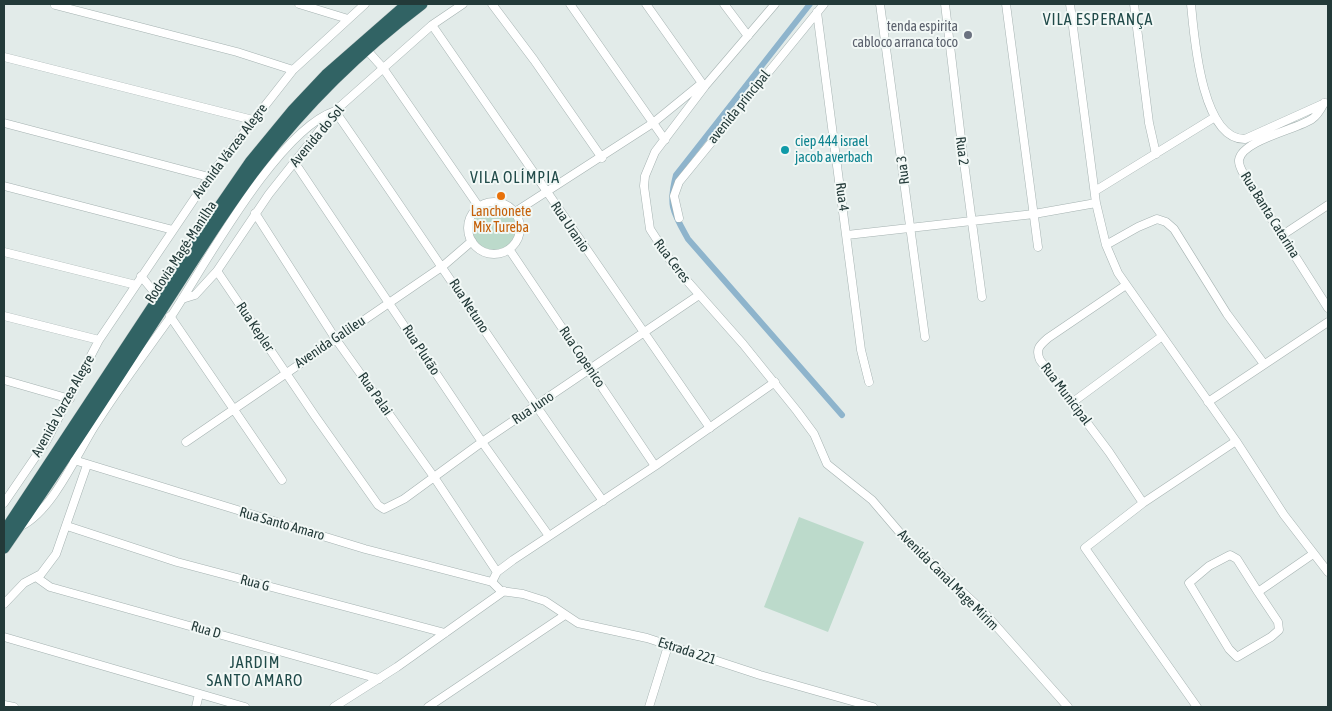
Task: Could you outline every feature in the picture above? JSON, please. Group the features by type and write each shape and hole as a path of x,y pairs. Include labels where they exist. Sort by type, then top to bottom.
{"highway":[{"name":"Rodovia Magé-Manilha","path":"4,532 225,197 280,125 326,75 407,4"},
{"name":"Rodovia Magé-Manilha","path":"4,548 211,233 258,166 300,116 366,49 422,4"}],"street":[{"path":"55,4 237,52 293,70"},
{"path":"299,4 348,18"},
{"name":"Avenida Várzea Alegre","path":"99,340 209,177 252,120 293,70 365,4"},
{"name":"Avenida do Sol","path":"217,271 255,214 335,111 432,25 463,4"},
{"path":"492,4 534,60 602,158"},
{"path":"570,4 665,140"},
{"path":"515,212 602,158 653,123 704,84 646,4"},
{"path":"724,4 748,36"},
{"name":"Rua Ceres","path":"775,4 704,84 655,152 645,176 647,217 656,242 699,295 775,382 814,434 824,457"},
{"name":"avenida principal","path":"678,218 674,202 679,182 817,12 826,4"},
{"name":"Rua 3","path":"880,4 924,337"},
{"name":"Rua 2","path":"945,4 982,297"},
{"path":"1006,4 1038,247"},
{"path":"1070,4 1096,203 1106,245 1126,285 1161,338 1236,442 1284,515 1328,572"},
{"path":"1134,4 1149,124 1156,154"},
{"path":"1191,4 1202,82 1215,116 1234,137 1246,139 1326,102"},
{"name":"Rua 4","path":"817,12 861,350 869,382"},
{"name":"Rua Uranio","path":"432,25 710,428"},
{"path":"366,49 384,68 479,207"},
{"path":"4,57 252,120"},
{"name":"Rua Banta Catarina","path":"1326,102 1312,119 1256,144 1245,151 1239,158 1240,168 1328,308"},
{"path":"19,527 30,521 42,510 235,216 270,168 312,123 335,111"},
{"name":"Rua Netuno","path":"335,111 442,266 535,406 603,500"},
{"path":"1095,191 1215,116"},
{"path":"4,123 209,177"},
{"name":"Rua Plutão","path":"295,163 390,302 482,442 549,536"},
{"path":"4,186 173,230"},
{"path":"498,202 508,206 515,212 520,230 509,249 502,253 491,254 480,250 472,241 469,223 479,207 488,203 498,202"},
{"path":"847,235 1034,214 1096,203"},
{"path":"1281,236 1328,205"},
{"name":"Rua Palai","path":"255,214 335,338 434,477 497,572"},
{"path":"1106,245 1149,222 1158,219 1166,222 1174,229 1227,314 1264,364"},
{"name":"Avenida Galileu","path":"186,442 234,407 442,266 472,241"},
{"name":"Rua Copenico","path":"509,249 591,369 654,466"},
{"path":"4,252 136,285"},
{"path":"182,299 195,295 217,271"},
{"name":"Rua Kepler","path":"217,271 285,372 372,495"},
{"path":"141,276 159,298"},
{"name":"Rua Municipal","path":"1126,285 1074,320 1038,348 1040,360 1073,402 1143,503"},
{"name":"Rua Juno","path":"372,495 381,508 388,509 482,442 645,334 699,295"},
{"name":"Avenida Varzea Alegre","path":"4,316 99,340 47,440 4,503"},
{"path":"170,316 234,407 282,480"},
{"path":"1208,402 1328,322"},
{"path":"1073,402 1161,338"},
{"path":"4,380 70,399"},
{"path":"504,591 498,589 492,582 497,572 775,382"},
{"path":"1197,707 1085,548 1143,503 1236,442"},
{"name":"Avenida Canal Mage Mirim","path":"824,457 830,466 872,500 907,541 981,609 1068,707"},
{"name":"Rua Santo Amaro","path":"74,460 374,551 492,582"},
{"path":"4,604 24,583 45,570 56,554 87,465"},
{"name":"Rua G","path":"67,526 177,562 445,634"},
{"path":"1258,592 1314,554"},
{"path":"1230,555 1237,560 1258,592 1276,618 1279,630 1271,637 1237,657 1229,649 1189,583 1209,566 1230,555"},
{"name":"Rua D","path":"36,577 50,587 379,679"},
{"path":"334,707 445,634 504,591"},
{"name":"Estrada 221","path":"504,591 540,599 565,615 584,624 647,638 668,646 873,707"},
{"path":"428,707 565,615"},
{"path":"4,637 246,707"},
{"path":"649,707 668,646"},
{"path":"196,707 199,694"},
{"path":"4,705 14,707"}],"green space":[{"path":"490,206 498,206 510,212 516,228 510,244 498,250 490,250 478,244 472,232 472,224 478,212"},
{"path":"799,517 864,542 828,632 764,607"}],"waterway":[{"path":"810,4 676,175 672,202 679,222 688,239 842,415"}],"place":[{"name":"tenda espirita cabloco arranca toco","path":"968,35"},
{"name":"ciep 444 israel jacob averbach","path":"785,150"},
{"name":"Lanchonete Mix Tureba","path":"501,196"}],"district":[{"name":"VILA ESPERANÇA","path":"1098,20"},
{"name":"VILA OLÍMPIA","path":"515,178"},
{"name":"JARDIM SANTO AMARO","path":"255,672"}]}
